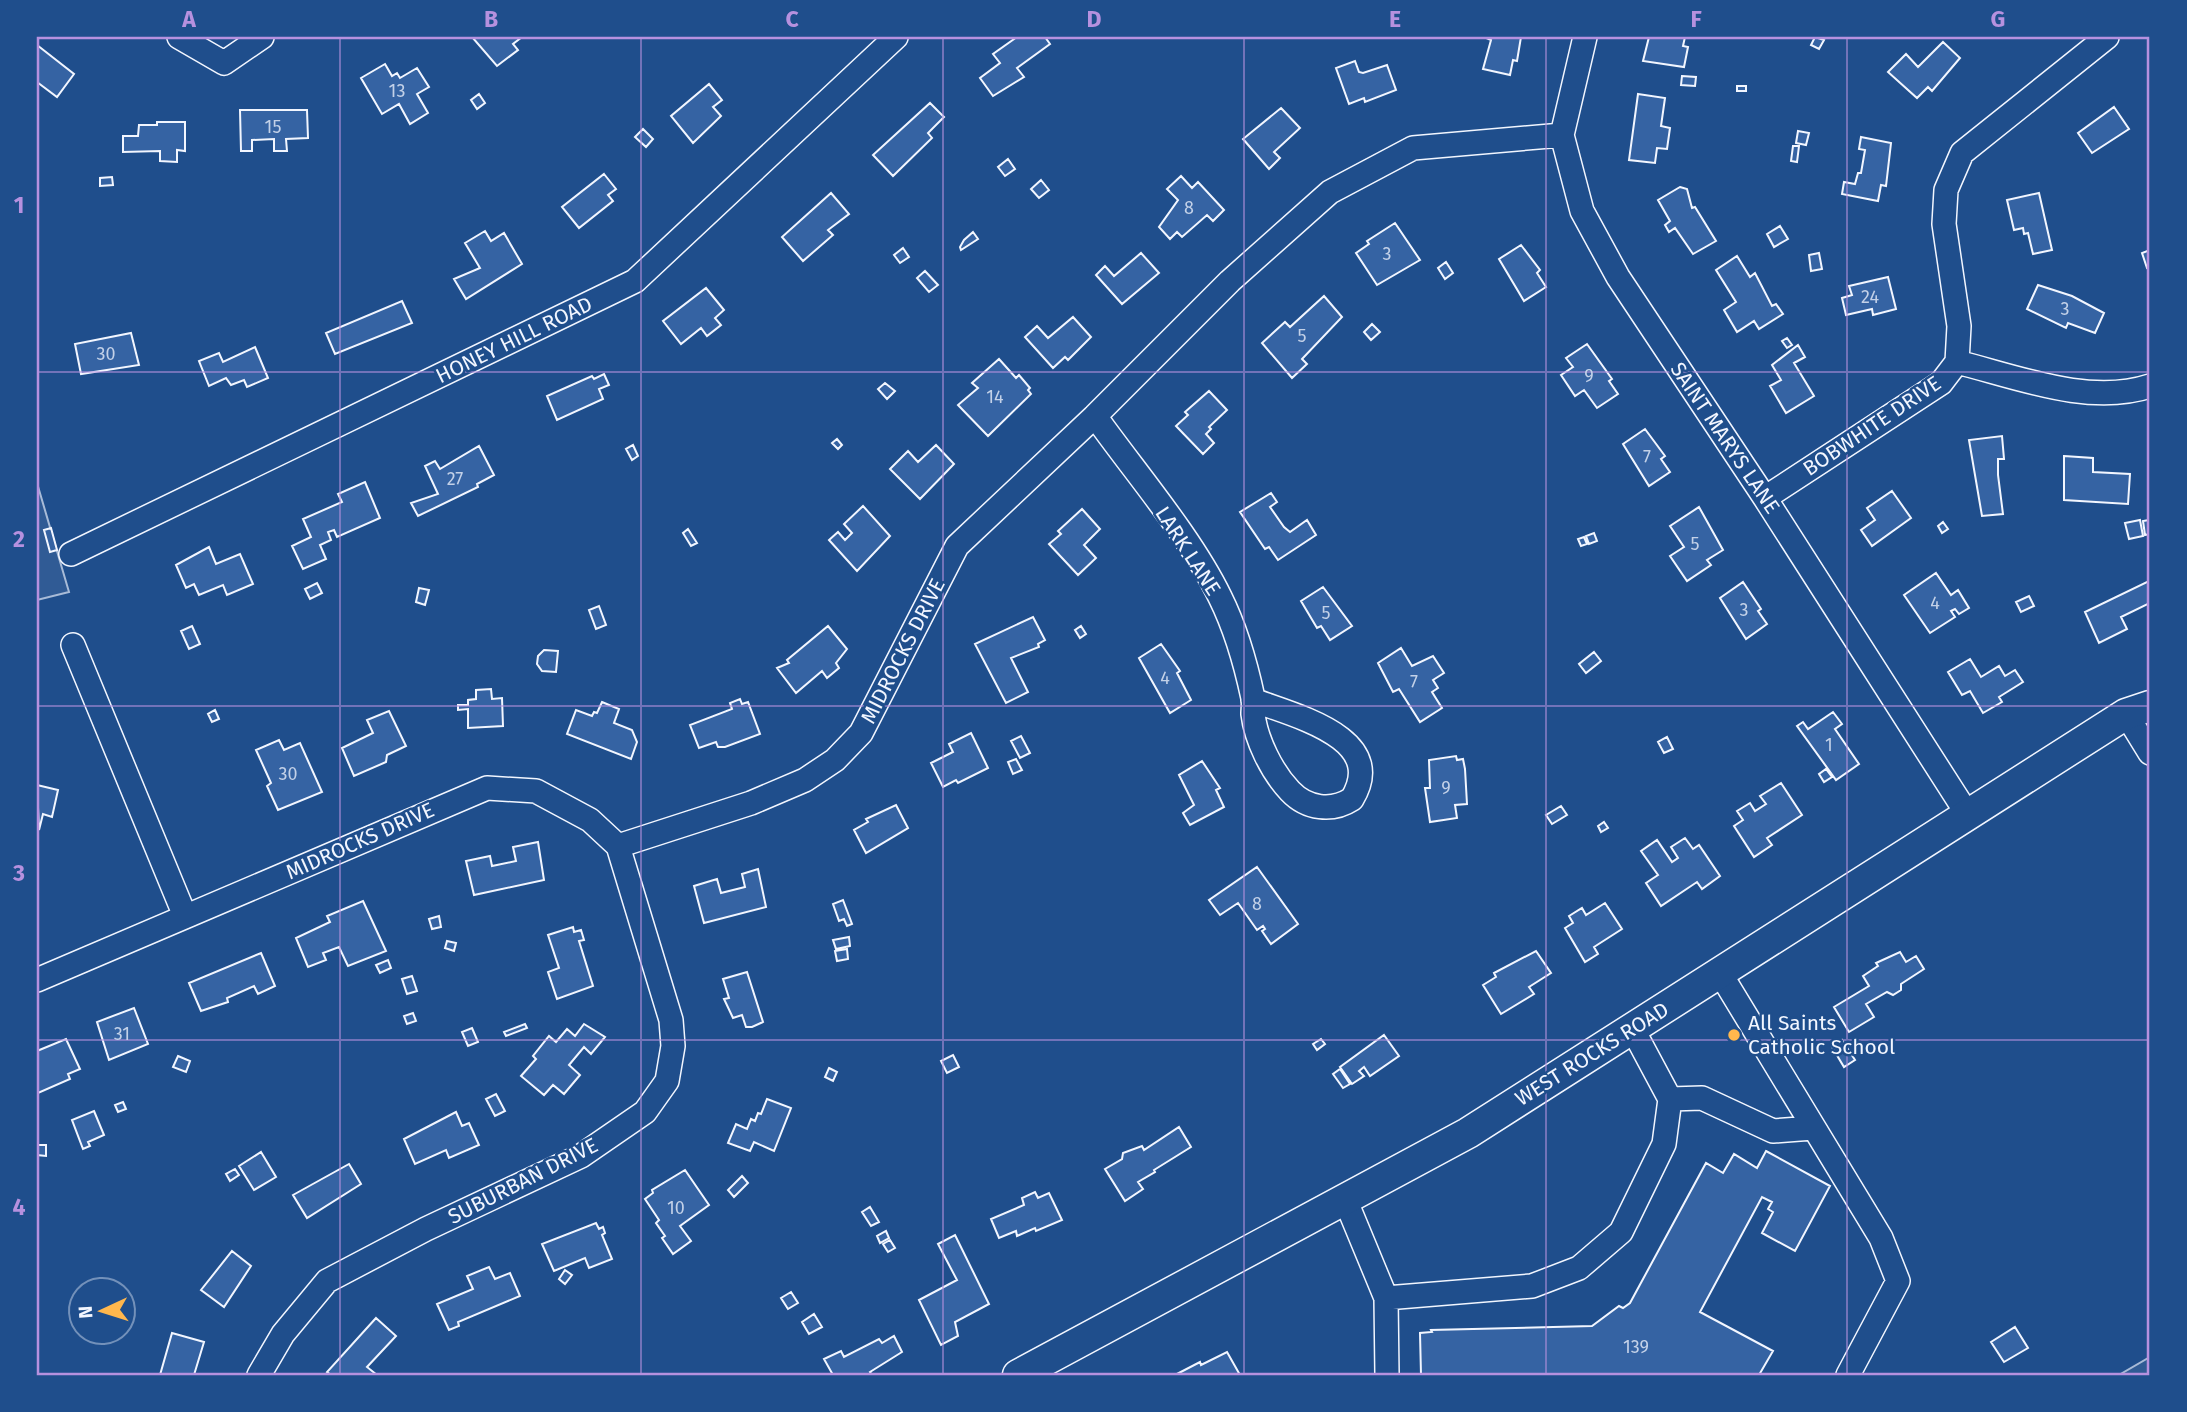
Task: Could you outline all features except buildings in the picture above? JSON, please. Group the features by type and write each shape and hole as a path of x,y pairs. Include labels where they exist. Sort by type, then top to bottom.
{"main road":[{"name":"WEST ROCKS ROAD","path":"1018,1375 1468,1133 2138,710"}],"street":[{"path":"178,37 224,63 262,37"},
{"name":"HONEY HILL ROAD","path":"71,554 635,281 896,37"},
{"name":"SAINT MARYS LANE","path":"1585,37 1562,135 1581,211 1612,266 1765,498 1968,815"},
{"name":"BOBWHITE DRIVE","path":"1765,498 1941,383 1957,362 1959,326 1944,224 1946,190 1962,153 2106,37"},
{"name":"MIDROCKS DRIVE","path":"37,980 487,788 536,791 590,820 618,846 751,803 805,780 835,761 861,733 957,546 1094,416 1230,281 1330,192 1413,148 1562,135"},
{"path":"1957,362 2074,391 2135,391 2150,386"},
{"name":"LARK LANE","path":"1094,416 1205,569 1235,634 1253,700 1258,737 1290,792 1316,807 1330,808 1352,799 1359,788 1362,773 1361,759 1354,748 1327,731 1253,700"},
{"path":"72,645 185,916"},
{"path":"2138,710 2150,753"},
{"name":"SUBURBAN DRIVE","path":"260,1375 283,1334 327,1281 426,1229 581,1157 645,1112 667,1081 673,1046 671,1020 618,846"},
{"path":"1720,973 1881,1238 1898,1281 1849,1375"},
{"path":"1386,1298 1532,1286 1579,1268 1621,1232 1664,1144 1670,1099 1632,1028"},
{"path":"1670,1099 1702,1098 1773,1131 1813,1128"},
{"path":"1345,1199 1386,1298 1387,1375"}],"shaded area":[{"path":"37,483 69,592 37,600"},
{"path":"2150,1357 2150,1375 2119,1375"}],"place":[{"name":"All Saints Catholic School","path":"1734,1035"}]}
